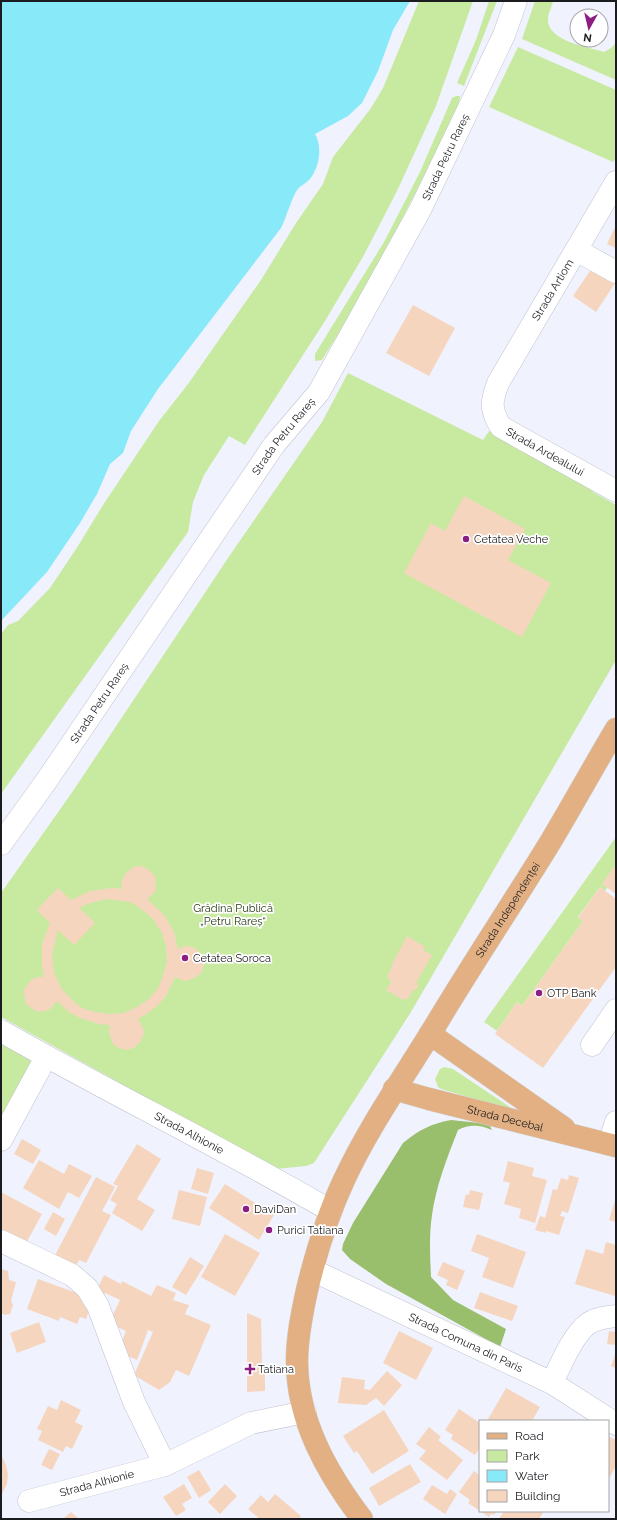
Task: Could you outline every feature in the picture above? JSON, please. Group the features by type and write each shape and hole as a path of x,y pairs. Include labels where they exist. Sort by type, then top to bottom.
{"main road":[{"name":"Strada Independenței","path":"394,1089 550,841 616,729"},
{"path":"430,1034 575,1135"},
{"path":"362,1519 345,1497 319,1453 305,1412 299,1386 297,1361 299,1335 312,1270 331,1211 344,1180 394,1089"},
{"name":"Strada Decebal","path":"394,1089 612,1145"}],"street":[{"name":"Strada Petru Rareș","path":"1,844 56,767 274,444 319,392 420,210 504,35 516,1"},
{"name":"Strada Artiom","path":"492,399 498,383 616,182"},
{"path":"576,250 616,272"},
{"name":"Strada Ardealului","path":"492,399 493,411 501,427 616,491"},
{"path":"592,1045 616,1010"},
{"name":"Strada Alhionie","path":"1,1031 46,1057 288,1186 331,1211"},
{"path":"1,1140 46,1057"},
{"path":"612,1145 616,1122"},
{"path":"1,1240 72,1276 87,1288 98,1306 134,1402 165,1466"},
{"name":"Strada Comuna din Paris","path":"312,1270 552,1383 616,1424"},
{"path":"552,1383 572,1343 589,1323 602,1318 616,1316"},
{"name":"Strada Alhionie","path":"29,1501 165,1466 251,1423 305,1412"}],"green space":[{"path":"419,1 473,1 436,106 398,189 364,255 325,321 245,445 229,436 204,475 193,502 188,532 1,794 1,634 8,625 18,621 50,588 159,421 188,384 261,280 296,223 323,184 333,157 371,108 383,88"},
{"path":"489,1 497,1 464,86 457,83 476,40"},
{"path":"535,1 553,1 548,17 549,27 554,33 569,42 569,48 590,48 604,52 616,43 616,80 522,39"},
{"path":"518,47 616,90 616,158 613,162 489,107"},
{"path":"460,96 459,104 377,266 322,360 315,361 315,354 384,242 420,172 452,98"},
{"name":"Grădina Publică „Petru Rareș“","path":"348,373 483,440 489,431 591,489 593,492 616,505 616,660 411,1012 314,1163 306,1166 276,1169 119,1084 120,1083 1,1017 1,893 73,791 230,555 322,422"},
{"path":"616,837 615,866 609,885 605,891 600,887 578,917 583,921 522,1006 517,1002 497,1031 484,1022"},
{"path":"1,1044 38,1065 1,1131"},
{"path":"444,1067 453,1069 516,1111 441,1089 438,1087 435,1079 440,1069"},
{"path":"451,1120 489,1124 492,1130 475,1126 458,1130 442,1172 436,1193 430,1238 431,1277 453,1300 506,1329 500,1347 386,1284 350,1259 342,1250 343,1244 353,1223 403,1143 414,1134 425,1128 437,1123"}],"water":[{"path":"1,1 410,1 393,30 378,71 362,103 348,116 315,134 319,145 319,158 315,170 309,180 297,190 281,228 158,389 131,431 123,453 110,464 97,494 80,523 47,572 1,621"}],"building":[{"path":"616,225 616,248 607,244"},
{"path":"592,268 615,283 596,312 573,296"},
{"path":"413,305 455,328 429,376 386,353"},
{"path":"464,496 525,529 508,560 551,583 522,637 404,573 431,523 445,531"},
{"path":"616,864 616,894 602,884"},
{"name":"Cetatea Soroca","path":"142,866 155,876 155,892 147,899 165,916 174,932 178,949 185,946 193,947 200,952 204,963 202,972 195,978 185,981 175,977 166,996 158,1005 138,1019 144,1033 141,1041 134,1048 125,1050 115,1046 112,1042 109,1032 110,1025 99,1024 80,1018 69,1012 57,1001 49,1010 39,1012 34,1010 26,1004 24,989 30,981 37,977 44,977 42,966 42,944 50,923 37,910 58,888 71,900 90,891 112,888 122,889 121,884 125,874 133,867","holes":["107,899 132,903 140,908 153,919 162,933 166,947 167,961 162,979 158,988 149,999 124,1013 110,1014 82,1008 61,988 54,973 52,955 58,930 74,945 95,923 79,908 90,903"]},
{"path":"600,887 616,899 616,967 543,1068 495,1034 517,1002 522,1006 583,921 578,918"},
{"path":"407,936 425,947 423,950 432,955 417,981 418,988 412,991 409,998 403,1000 386,990 391,982 387,976"},
{"path":"22,1139 41,1150 33,1164 14,1154"},
{"path":"137,1144 161,1159 137,1199 155,1210 142,1231 112,1213 117,1204 110,1200 118,1186 113,1184"},
{"path":"39,1160 64,1174 69,1164 92,1176 79,1198 68,1192 59,1209 23,1188"},
{"path":"508,1161 534,1168 532,1176 547,1180 535,1223 519,1218 521,1209 504,1204 510,1183 503,1181"},
{"path":"197,1168 214,1173 208,1194 191,1189"},
{"path":"569,1175 579,1178 568,1213 562,1211 560,1216 565,1217 559,1235 546,1231 546,1233 535,1230 540,1216 545,1218 553,1189 557,1190 561,1178 568,1180"},
{"path":"96,1177 115,1187 102,1211 111,1215 86,1263 79,1260 74,1270 53,1259"},
{"path":"225,1184 274,1215 259,1240 209,1208"},
{"path":"179,1190 207,1197 200,1226 172,1219"},
{"path":"470,1190 483,1193 479,1210 463,1207 466,1194 469,1195"},
{"path":"1,1192 42,1214 25,1245 1,1232"},
{"path":"616,1197 616,1222 609,1220"},
{"path":"53,1212 65,1219 56,1236 44,1229"},
{"path":"225,1234 260,1253 235,1296 201,1277"},
{"path":"477,1234 526,1252 513,1288 482,1277 489,1258 471,1251"},
{"path":"606,1242 616,1245 615,1296 575,1284 586,1249 603,1254"},
{"path":"190,1257 204,1266 186,1295 172,1287"},
{"path":"443,1262 465,1271 457,1290 446,1285 448,1280 437,1275"},
{"path":"1,1269 8,1271 9,1280 16,1282 11,1301 13,1305 10,1314 5,1315 1,1313"},
{"path":"104,1275 121,1284 122,1281 151,1296 157,1285 176,1293 173,1300 189,1305 185,1314 211,1325 189,1376 176,1370 170,1382 159,1390 134,1375 153,1332 148,1330 137,1360 118,1352 126,1331 109,1323 120,1300 105,1293 102,1299 97,1290"},
{"path":"38,1279 88,1297 84,1306 90,1308 86,1319 80,1317 77,1324 60,1317 59,1321 27,1309"},
{"path":"480,1292 518,1306 512,1321 474,1308"},
{"path":"247,1313 261,1319 262,1364 265,1364 265,1391 247,1392"},
{"path":"39,1322 46,1342 17,1353 10,1333"},
{"path":"399,1331 433,1348 416,1380 383,1363"},
{"path":"609,1331 616,1332 616,1345 607,1344"},
{"path":"616,1352 616,1368 611,1366"},
{"path":"387,1371 402,1385 384,1406 376,1398 366,1405 338,1403 342,1377 365,1380 364,1389 370,1390"},
{"path":"506,1388 540,1407 533,1420 488,1420"},
{"path":"61,1400 81,1410 75,1422 83,1426 72,1449 66,1446 63,1452 38,1440 42,1431 37,1429 48,1406 57,1410"},
{"path":"459,1409 479,1422 479,1449 475,1455 451,1439 453,1435 445,1430"},
{"path":"384,1410 409,1451 372,1474 357,1451 354,1453 343,1436"},
{"path":"429,1427 441,1437 438,1440 463,1460 447,1480 419,1459 426,1451 416,1444"},
{"path":"609,1436 616,1440 616,1466 610,1477"},
{"path":"49,1449 60,1454 52,1470 41,1465"},
{"path":"1,1454 8,1474 7,1484 1,1496"},
{"path":"410,1464 421,1482 379,1506 369,1488"},
{"path":"199,1470 211,1490 199,1498 187,1477"},
{"path":"474,1471 479,1475 479,1510 468,1503 470,1500 459,1492"},
{"path":"184,1484 192,1498 182,1504 186,1510 176,1516 163,1497"},
{"path":"225,1484 237,1496 220,1514 208,1502"},
{"path":"432,1485 447,1494 450,1489 457,1494 445,1514 423,1499"},
{"path":"275,1494 301,1516 299,1519 260,1519 248,1509 261,1495 268,1502"},
{"path":"71,1512 79,1519 63,1519"},
{"path":"482,1512 496,1512 494,1515 491,1514 489,1517"},
{"path":"503,1512 543,1513 539,1519 499,1519"}],"place":[{"name":"Cetatea Veche","path":"466,539"},
{"name":"Cetatea Soroca","path":"185,958"},
{"name":"OTP Bank","path":"539,993"},
{"name":"DaviDan","path":"246,1209"},
{"name":"Purici Tatiana","path":"269,1230"},
{"name":"Tatiana","path":"250,1369"}]}
